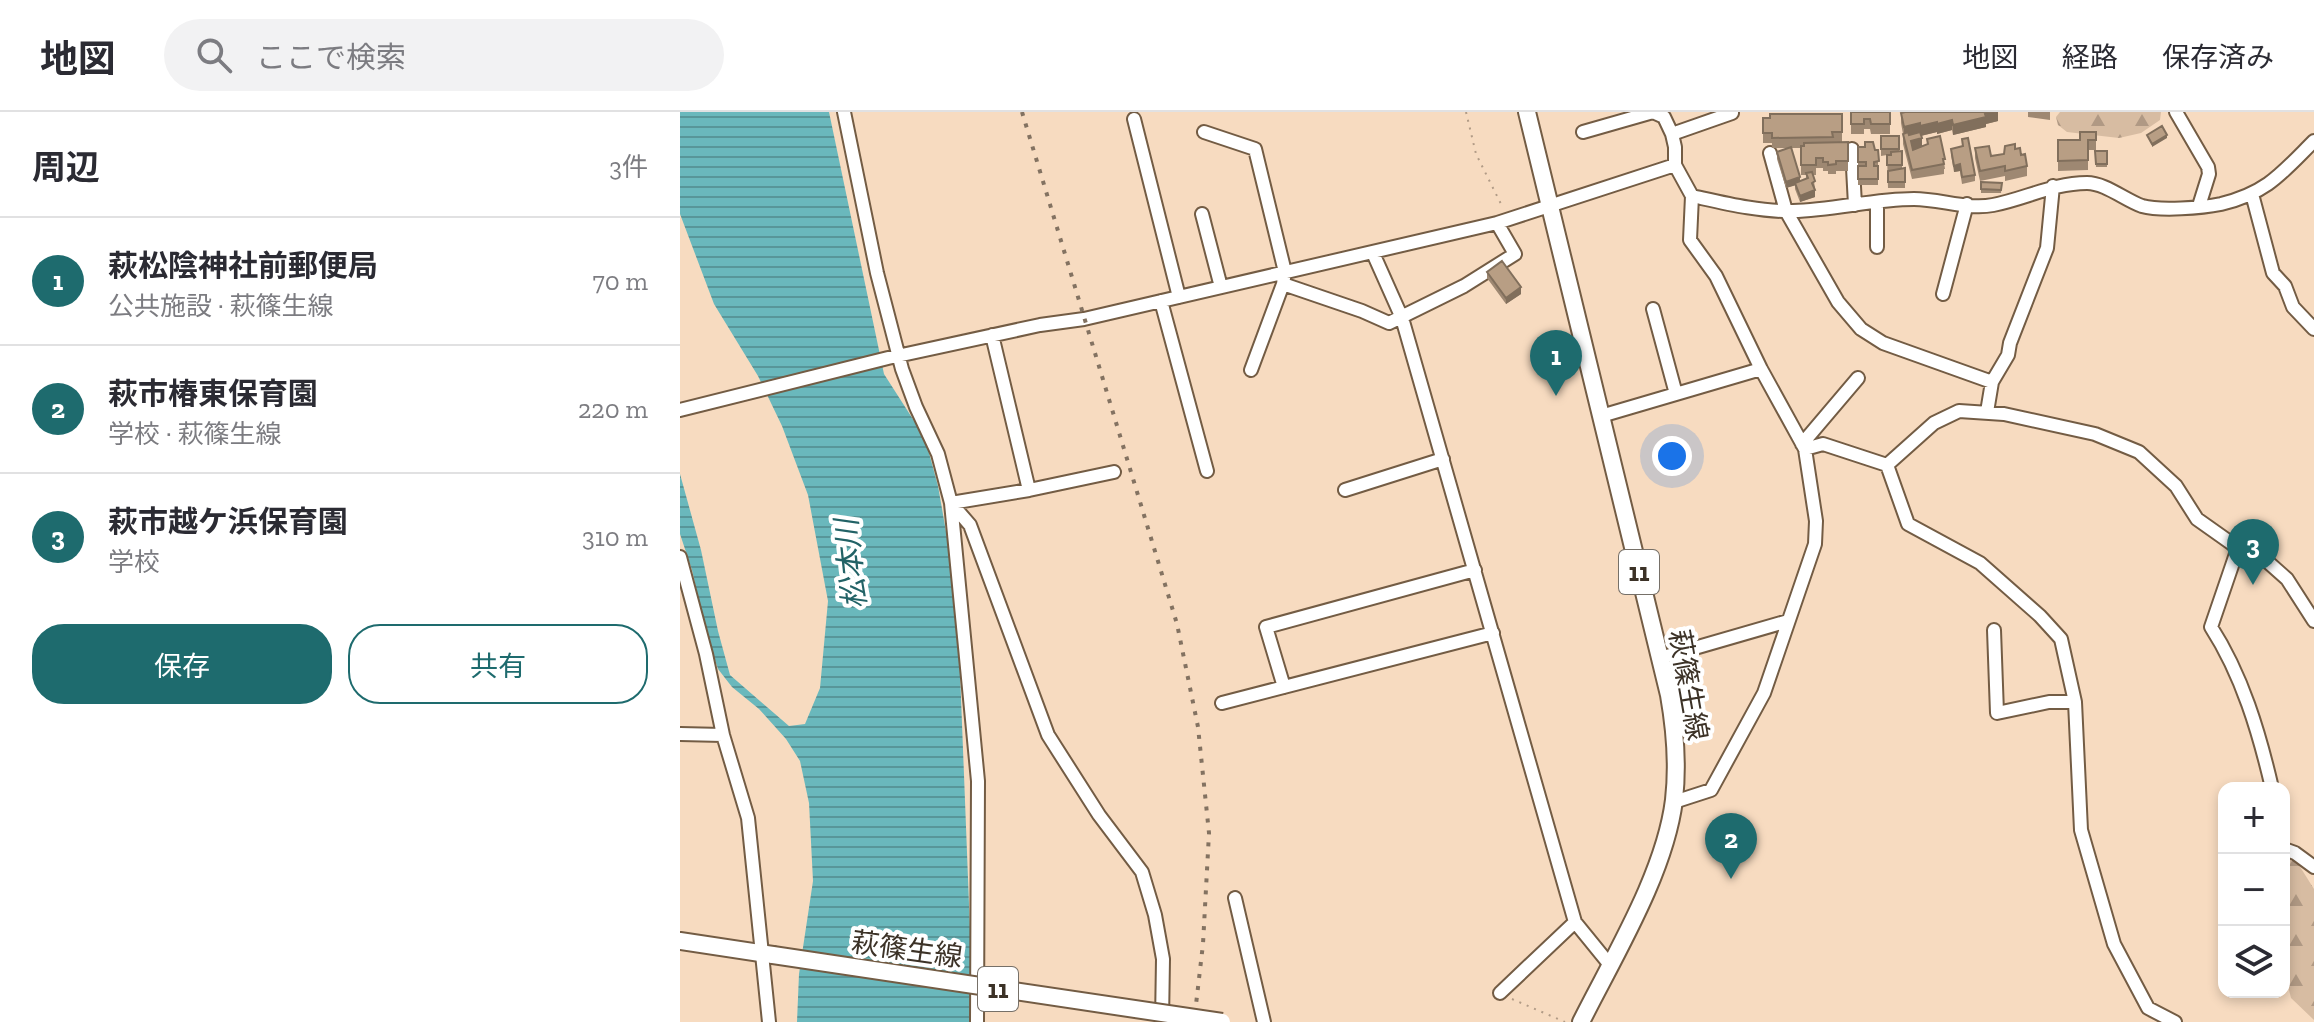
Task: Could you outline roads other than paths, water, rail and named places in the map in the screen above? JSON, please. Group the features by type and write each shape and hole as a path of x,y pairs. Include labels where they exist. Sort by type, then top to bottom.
{"main road":[{"name":"萩篠生線","path":"1527,112 1674,725 1674,802 1662,851 1581,1022"},
{"name":"萩篠生線","path":"680,941 1222,1022"}],"street":[{"path":"844,112 894,357 938,454 951,503 978,781 977,1022"},
{"path":"1583,132 1653,112 1664,117 1675,147 1675,165 1692,196 1690,240 1716,276 1803,447 1816,521 1815,544 1764,693 1711,790 1674,802"},
{"path":"2176,112 2208,167 2209,174 2199,206"},
{"path":"1672,134 1732,113"},
{"path":"1134,119 1179,297"},
{"path":"1204,132 1255,149 1284,278 1251,370"},
{"path":"1692,196 1786,211 1911,199 1992,206 2053,186 2092,183 2144,207 2218,205 2252,194 2273,183 2314,141"},
{"path":"1852,149 1855,205"},
{"path":"1770,153 1786,211 1838,302 1861,329 1883,343 1992,382"},
{"path":"680,410 992,335 1084,319 1221,287 1284,278 1503,221 1675,165"},
{"path":"1979,408 2008,355 2047,248 2053,186"},
{"path":"2252,194 2273,273 2285,286 2293,307 2314,329"},
{"path":"1877,203 1877,247"},
{"path":"1943,294 1967,204"},
{"path":"1202,214 1221,287"},
{"path":"1284,278 1389,323 1464,286 1515,254 1503,221"},
{"path":"1373,253 1402,318 1575,922 1610,965"},
{"path":"1161,301 1207,471"},
{"path":"1653,309 1676,394"},
{"path":"992,335 1029,490"},
{"path":"1601,416 1761,369"},
{"path":"1803,447 1858,378"},
{"path":"1887,465 1934,423 1959,411 1979,408 2005,410 2095,434 2139,452 2176,486 2197,519 2238,548 2260,555 2287,579 2314,621"},
{"path":"1803,447 1823,444 1887,465"},
{"path":"1345,490 1443,459"},
{"path":"1887,465 1908,524 1980,563 2040,616 2061,639 2075,702 2081,830 2114,944 2148,1008 2175,1022"},
{"path":"951,503 1114,472"},
{"path":"951,503 970,525 1048,735 1099,815 1142,872 1155,915 1163,959 1162,1022"},
{"path":"2238,548 2211,627 2227,653 2244,696 2270,782"},
{"path":"680,557 706,654 723,735 748,818 767,954 769,1022"},
{"path":"1284,687 1266,627 1475,570"},
{"path":"1660,658 1788,621"},
{"path":"1994,630 1997,713 2049,702 2075,702"},
{"path":"1222,703 1493,633"},
{"path":"680,734 723,735"},
{"path":"2290,851 2314,867"},
{"path":"1235,898 1264,1022"},
{"path":"1500,993 1575,922"}],"water":[{"name":"松本川","path":"680,112 829,112 884,374 925,438 938,486 957,594 970,930 970,1022 797,1022 799,974 813,881 809,803 800,761 786,739 759,709 732,687 718,669 680,534 680,474 730,675 789,726 805,724 820,688 828,601 808,495 782,426 758,376 714,304 680,214"}],"railway":[{"path":"1022,112 1177,624 1198,727 1209,833 1203,944 1194,1022"}],"place":[{"name":"萩松陰神社前郵便局","path":"1556,396"},
{"name":"萩市越ケ浜保育園","path":"2253,585"},
{"name":"萩市椿東保育園","path":"1731,879"}]}
